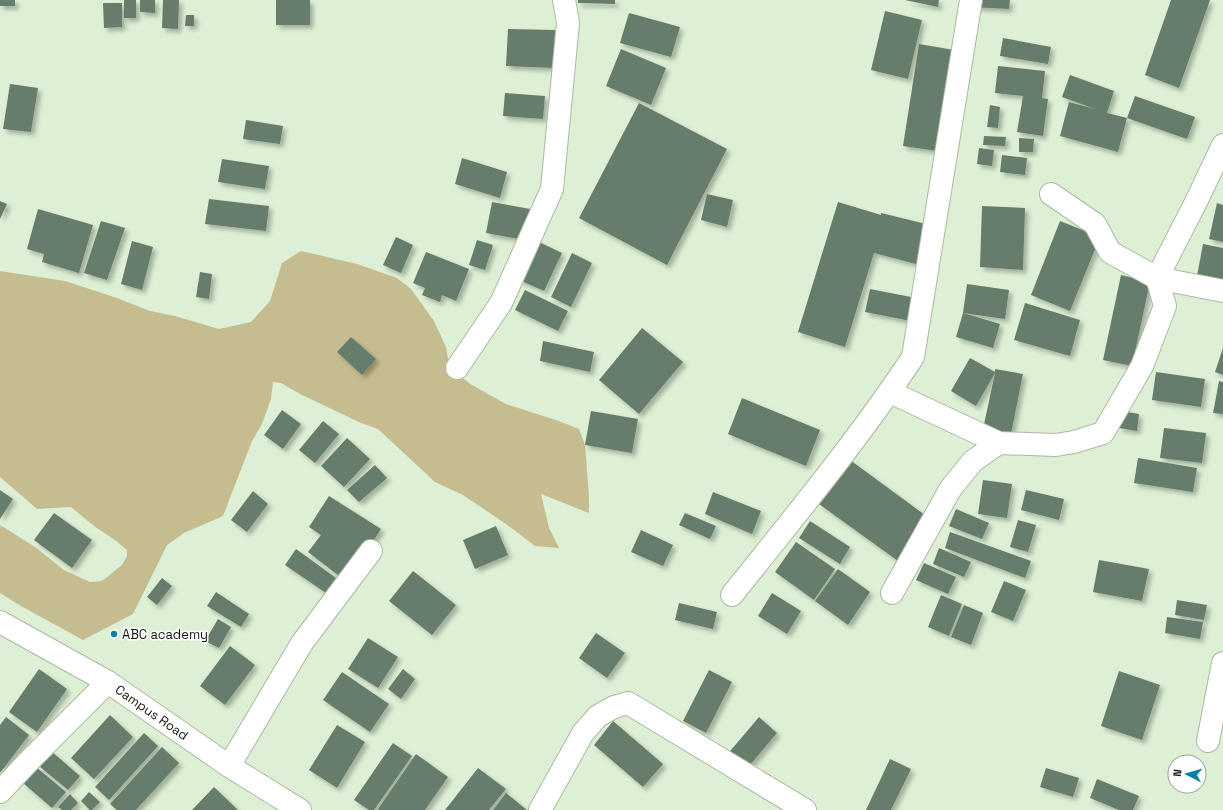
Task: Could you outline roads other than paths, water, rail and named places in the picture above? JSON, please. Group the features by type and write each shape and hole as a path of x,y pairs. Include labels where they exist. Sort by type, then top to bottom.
{"street":[{"path":"458,368 501,302 552,189 568,23 564,0"},
{"path":"732,595 890,392 913,357 971,0"},
{"path":"890,392 999,443 1056,445 1103,434 1142,366 1165,306 1157,278 1223,145"},
{"path":"1050,194 1095,224 1110,252 1157,278 1223,291"},
{"path":"892,593 951,488 973,461 999,443"},
{"path":"229,766 302,643 371,551"},
{"name":"Campus Road","path":"0,622 108,682 229,766 300,810"},
{"path":"1208,741 1223,663"},
{"path":"0,792 108,682"},
{"path":"540,810 583,733 598,716 614,707 628,703 805,810"}],"place":[{"name":"ABC academy","path":"114,634"}]}
